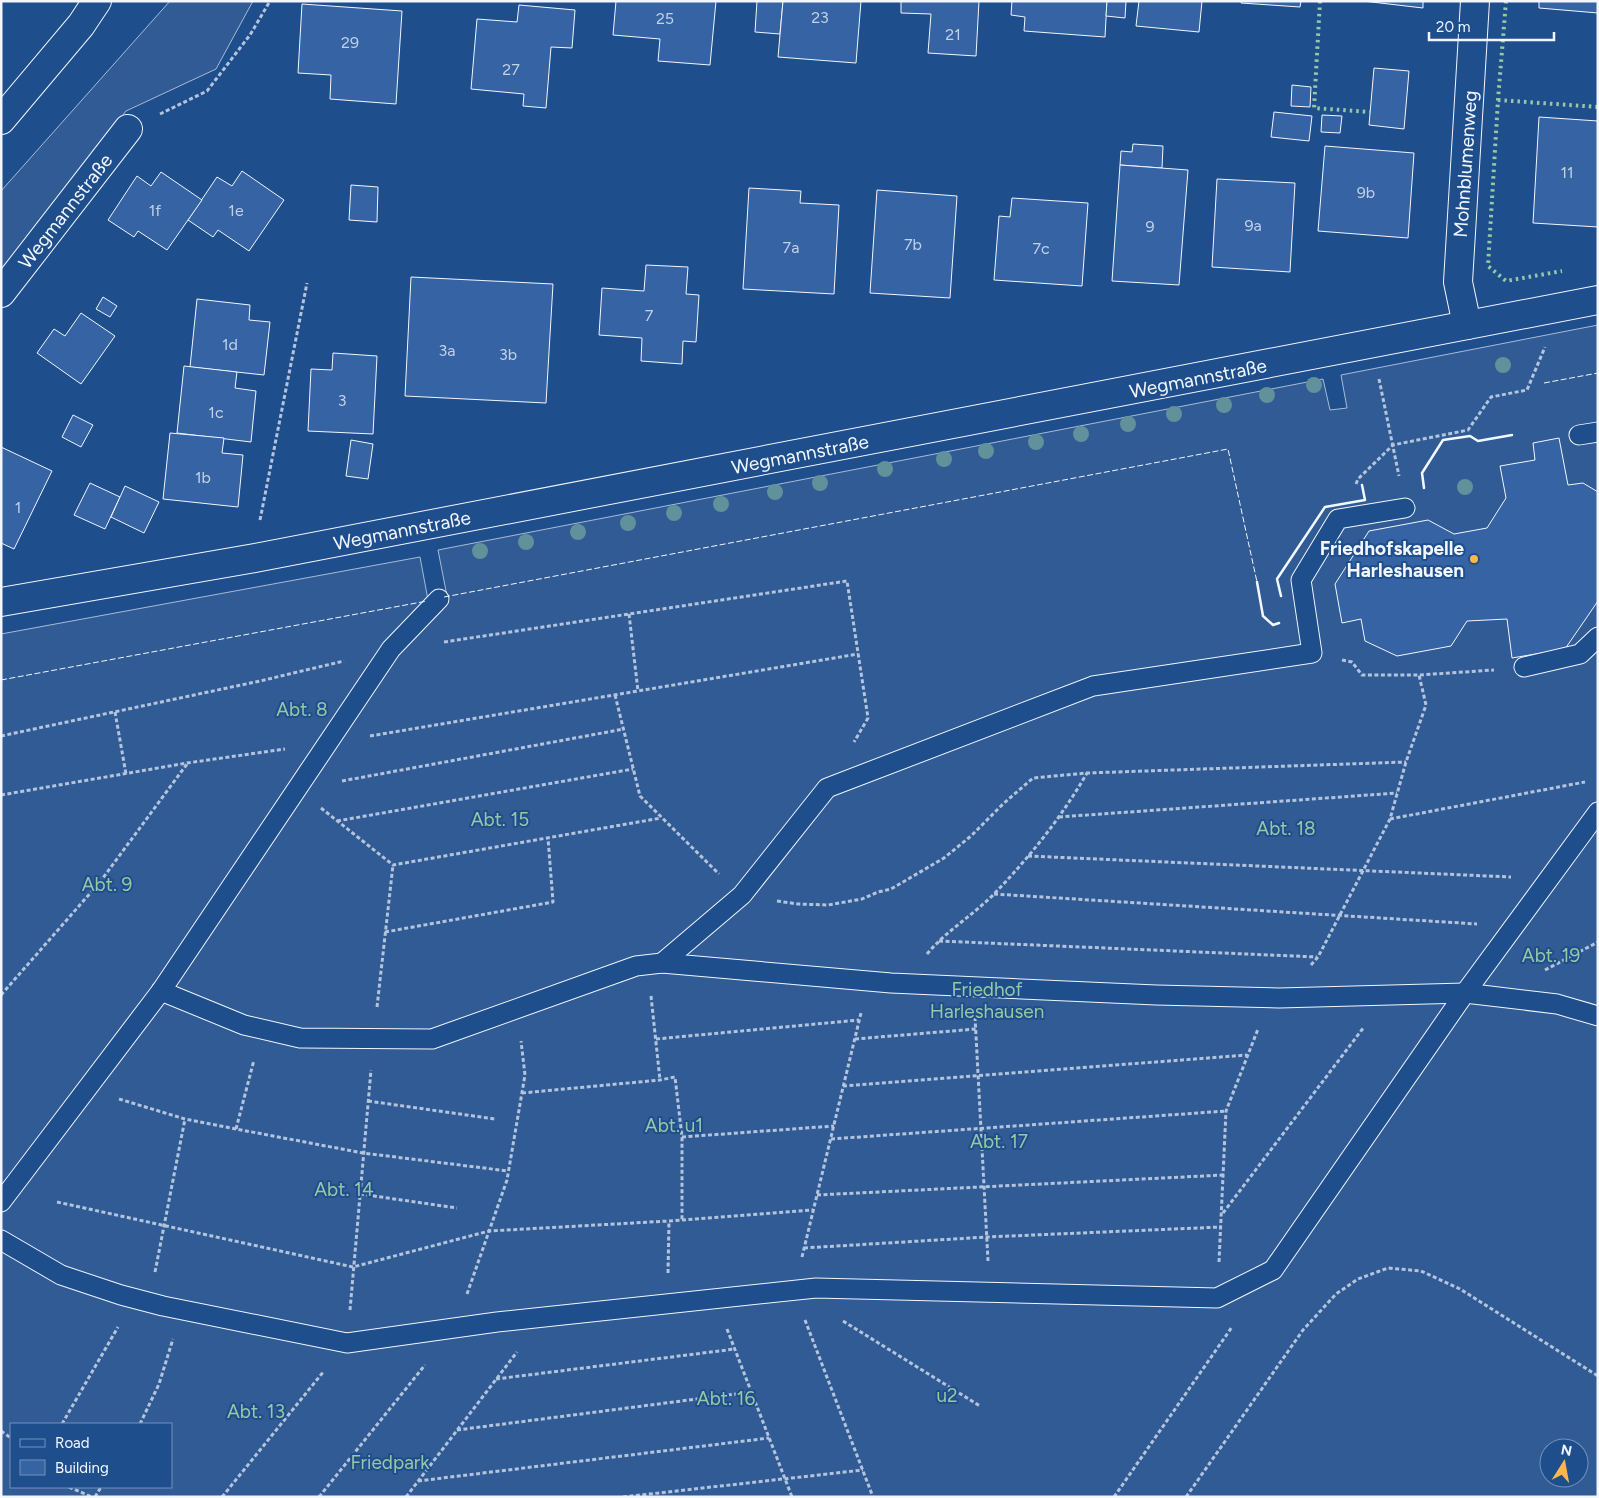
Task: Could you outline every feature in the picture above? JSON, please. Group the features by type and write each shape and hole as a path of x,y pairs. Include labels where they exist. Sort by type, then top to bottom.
{"street":[{"path":"1,120 81,25 97,1"},
{"name":"Mohnblumenweg","path":"1467,325 1458,282 1475,1"},
{"name":"Wegmannstraße","path":"1,293 128,129"},
{"name":"Wegmannstraße","path":"1,602 255,558 1598,300"}],"lane":[{"path":"1579,435 1598,432"},
{"path":"662,963 742,895 827,788 1093,686 1312,653 1301,580 1338,519 1405,508"},
{"path":"1,1202 161,991 391,649 439,598"},
{"path":"1524,667 1580,654 1598,637"},
{"path":"1,1240 61,1275 142,1300 347,1343 543,1317 816,1288 1218,1298 1273,1270 1465,993 1598,812"},
{"path":"161,991 244,1025 300,1038 432,1039 636,966 662,963 869,982 1156,995 1279,998 1465,993 1557,1004 1598,1016"}],"path":[{"path":"128,129 207,92 250,35 270,1"},
{"path":"255,558 258,530 307,283"},
{"path":"1392,445 1468,430 1491,397 1528,390 1549,340"},
{"path":"1378,374 1400,480"},
{"path":"847,582 868,718 850,749"},
{"path":"629,614 638,691"},
{"path":"1312,653 1352,662 1362,675 1419,675 1524,667"},
{"path":"1,795 188,763 328,743 858,654"},
{"path":"1218,1298 1226,1111 1258,1029 1279,998 1318,957 1390,820 1406,762 1426,705 1419,675"},
{"path":"615,695 640,796 742,895 798,904 828,905 862,899 878,892 892,889 951,852 972,836 1003,804 1033,778 1087,773 1406,762"},
{"path":"115,712 126,774"},
{"path":"297,790 624,729"},
{"path":"1,995 100,882 188,763"},
{"path":"337,821 633,769"},
{"path":"921,960 938,941 993,894 1043,839 1070,803 1087,773"},
{"path":"1390,820 1588,781"},
{"path":"297,790 393,865 661,817"},
{"path":"1059,818 1398,793"},
{"path":"385,932 553,902 548,838"},
{"path":"1027,856 1549,878"},
{"path":"376,1012 393,865"},
{"path":"993,894 1513,927"},
{"path":"938,941 1318,957"},
{"path":"660,1080 650,987 662,963"},
{"path":"974,987 977,1076 990,1293"},
{"path":"1222,1215 1389,995"},
{"path":"471,1283 506,1180 522,1093 525,1075 518,1008"},
{"path":"656,1039 859,1020 794,1290 873,1497"},
{"path":"236,1129 262,1029"},
{"path":"855,1039 976,1029"},
{"path":"844,1086 1247,1055"},
{"path":"222,1497 347,1343 370,1070"},
{"path":"522,1093 660,1080 675,1076 682,1137 682,1220"},
{"path":"87,1089 185,1119 236,1129 363,1153 508,1171"},
{"path":"368,1101 495,1119"},
{"path":"831,1139 1226,1111"},
{"path":"63,1423 142,1300 165,1225 185,1119"},
{"path":"682,1137 834,1126"},
{"path":"817,1195 1224,1176"},
{"path":"360,1194 457,1208"},
{"path":"57,1202 354,1267 489,1231 668,1221 814,1210"},
{"path":"668,1221 668,1304"},
{"path":"804,1248 987,1237 1222,1227"},
{"path":"1186,1497 1303,1330 1336,1294 1358,1279 1388,1268 1421,1271 1460,1288 1598,1376"},
{"path":"794,1290 980,1406"},
{"path":"715,1299 792,1497"},
{"path":"140,1423 159,1384 182,1309"},
{"path":"406,1497 543,1317"},
{"path":"1114,1497 1233,1327"},
{"path":"319,1497 455,1328"},
{"path":"496,1379 735,1349"},
{"path":"457,1430 752,1392"},
{"path":"418,1481 769,1438"},
{"path":"622,1497 863,1470"},
{"path":"71,1488 93,1497"}],"shaded area":[{"path":"170,1 253,1 216,69 126,111 1,274 1,191"},
{"name":"Friedhof Harleshausen","path":"1598,325 1598,1497 1,1497 1,634 420,557 428,600 447,596 438,550 1323,379 1330,410 1347,408 1341,375"}],"building":[{"path":"616,1 716,1 710,65 658,61 660,39 613,35"},
{"path":"757,1 783,1 780,34 755,32"},
{"path":"783,1 861,1 856,63 778,57"},
{"path":"901,1 979,1 976,56 928,53 931,14 901,13"},
{"path":"1012,1 1107,1 1105,37 1024,31 1025,17 1011,15"},
{"path":"1107,1 1126,1 1125,18 1106,16"},
{"path":"1139,1 1202,1 1199,32 1136,26"},
{"path":"1241,1 1301,1 1300,7 1241,3"},
{"path":"1363,1 1423,1 1423,8"},
{"path":"1539,1 1598,1 1598,13 1539,8"},
{"path":"302,4 402,11 396,104 330,99 331,75 298,73"},
{"path":"519,5 575,10 572,48 551,47 546,108 523,106 524,94 471,89 477,19 517,22"},
{"path":"1374,68 1409,71 1404,129 1369,125"},
{"path":"1292,85 1311,87 1310,107 1291,106"},
{"path":"1274,112 1312,116 1309,141 1271,137"},
{"path":"1322,115 1342,116 1340,133 1321,132"},
{"path":"1539,117 1598,121 1598,227 1533,223"},
{"path":"1133,144 1163,146 1162,168 1120,165 1121,151 1132,152"},
{"path":"1325,146 1414,153 1408,238 1318,231"},
{"path":"1120,165 1188,170 1179,285 1112,281"},
{"path":"242,171 284,200 249,251 218,230 213,237 188,220 217,177 232,186"},
{"path":"161,172 202,200 167,250 138,231 134,237 108,220 137,176 151,186"},
{"path":"1217,179 1295,183 1290,272 1212,267"},
{"path":"351,185 378,187 377,222 349,220"},
{"path":"749,188 801,191 800,203 839,205 834,294 743,289"},
{"path":"877,190 957,196 950,298 870,293"},
{"path":"1012,198 1088,203 1082,286 994,280 999,216 1010,217"},
{"path":"646,265 688,267 686,294 699,295 696,342 683,341 682,364 641,361 642,338 599,335 602,288 644,291"},
{"path":"411,277 553,284 546,403 405,396"},
{"path":"103,297 117,306 110,317 96,309"},
{"path":"197,299 250,305 249,320 270,322 264,375 190,367"},
{"path":"81,313 115,336 81,384 37,353 54,329 65,336"},
{"path":"333,353 377,356 373,434 308,431 311,369 332,370"},
{"path":"184,366 237,372 235,388 256,391 251,442 177,433"},
{"path":"73,415 93,425 81,447 62,437"},
{"path":"170,433 224,438 222,453 243,455 238,507 163,499"},
{"name":"Friedhofskapelle Harleshausen","path":"1559,438 1568,485 1583,483 1598,492 1598,601 1565,649 1512,658 1507,619 1467,621 1451,646 1397,656 1365,641 1361,619 1342,623 1335,584 1369,531 1428,520 1454,534 1487,528 1506,498 1500,466 1535,460 1533,443"},
{"path":"351,440 373,444 368,479 346,476"},
{"path":"1,447 52,471 14,549 1,543"},
{"path":"90,483 120,497 105,529 74,515"},
{"path":"125,486 159,502 144,533 111,517"}],"hedge":[{"path":"1320,1 1314,108 1370,112"},
{"path":"1506,1 1488,266 1506,281 1562,271"},
{"path":"1498,100 1598,107"}],"fence":[{"path":"1544,383 1598,373"},
{"path":"444,597 1228,449 1257,582"},
{"path":"1,680 427,601"}],"wall":[{"path":"1424,488 1422,473 1443,440 1470,436 1478,441 1512,435"},
{"path":"1281,596 1277,579 1325,507 1365,500 1362,485"},
{"path":"1257,582 1263,616 1273,625 1279,623"}],"place":[{"name":"Friedhofskapelle Harleshausen","path":"1474,559"}],"park label":[{"name":"Abt. 8","path":"302,709"},
{"name":"Abt. 15","path":"500,819"},
{"name":"Abt. 18","path":"1286,828"},
{"name":"Abt. 9","path":"107,884"},
{"name":"Abt. 19","path":"1551,955"},
{"name":"Abt. u1","path":"674,1125"},
{"name":"Abt. 17","path":"999,1141"},
{"name":"Abt. 14","path":"344,1189"},
{"name":"u2","path":"947,1395"},
{"name":"Abt. 16","path":"726,1398"},
{"name":"Abt. 13","path":"256,1411"},
{"name":"Friedpark","path":"390,1462"}]}
